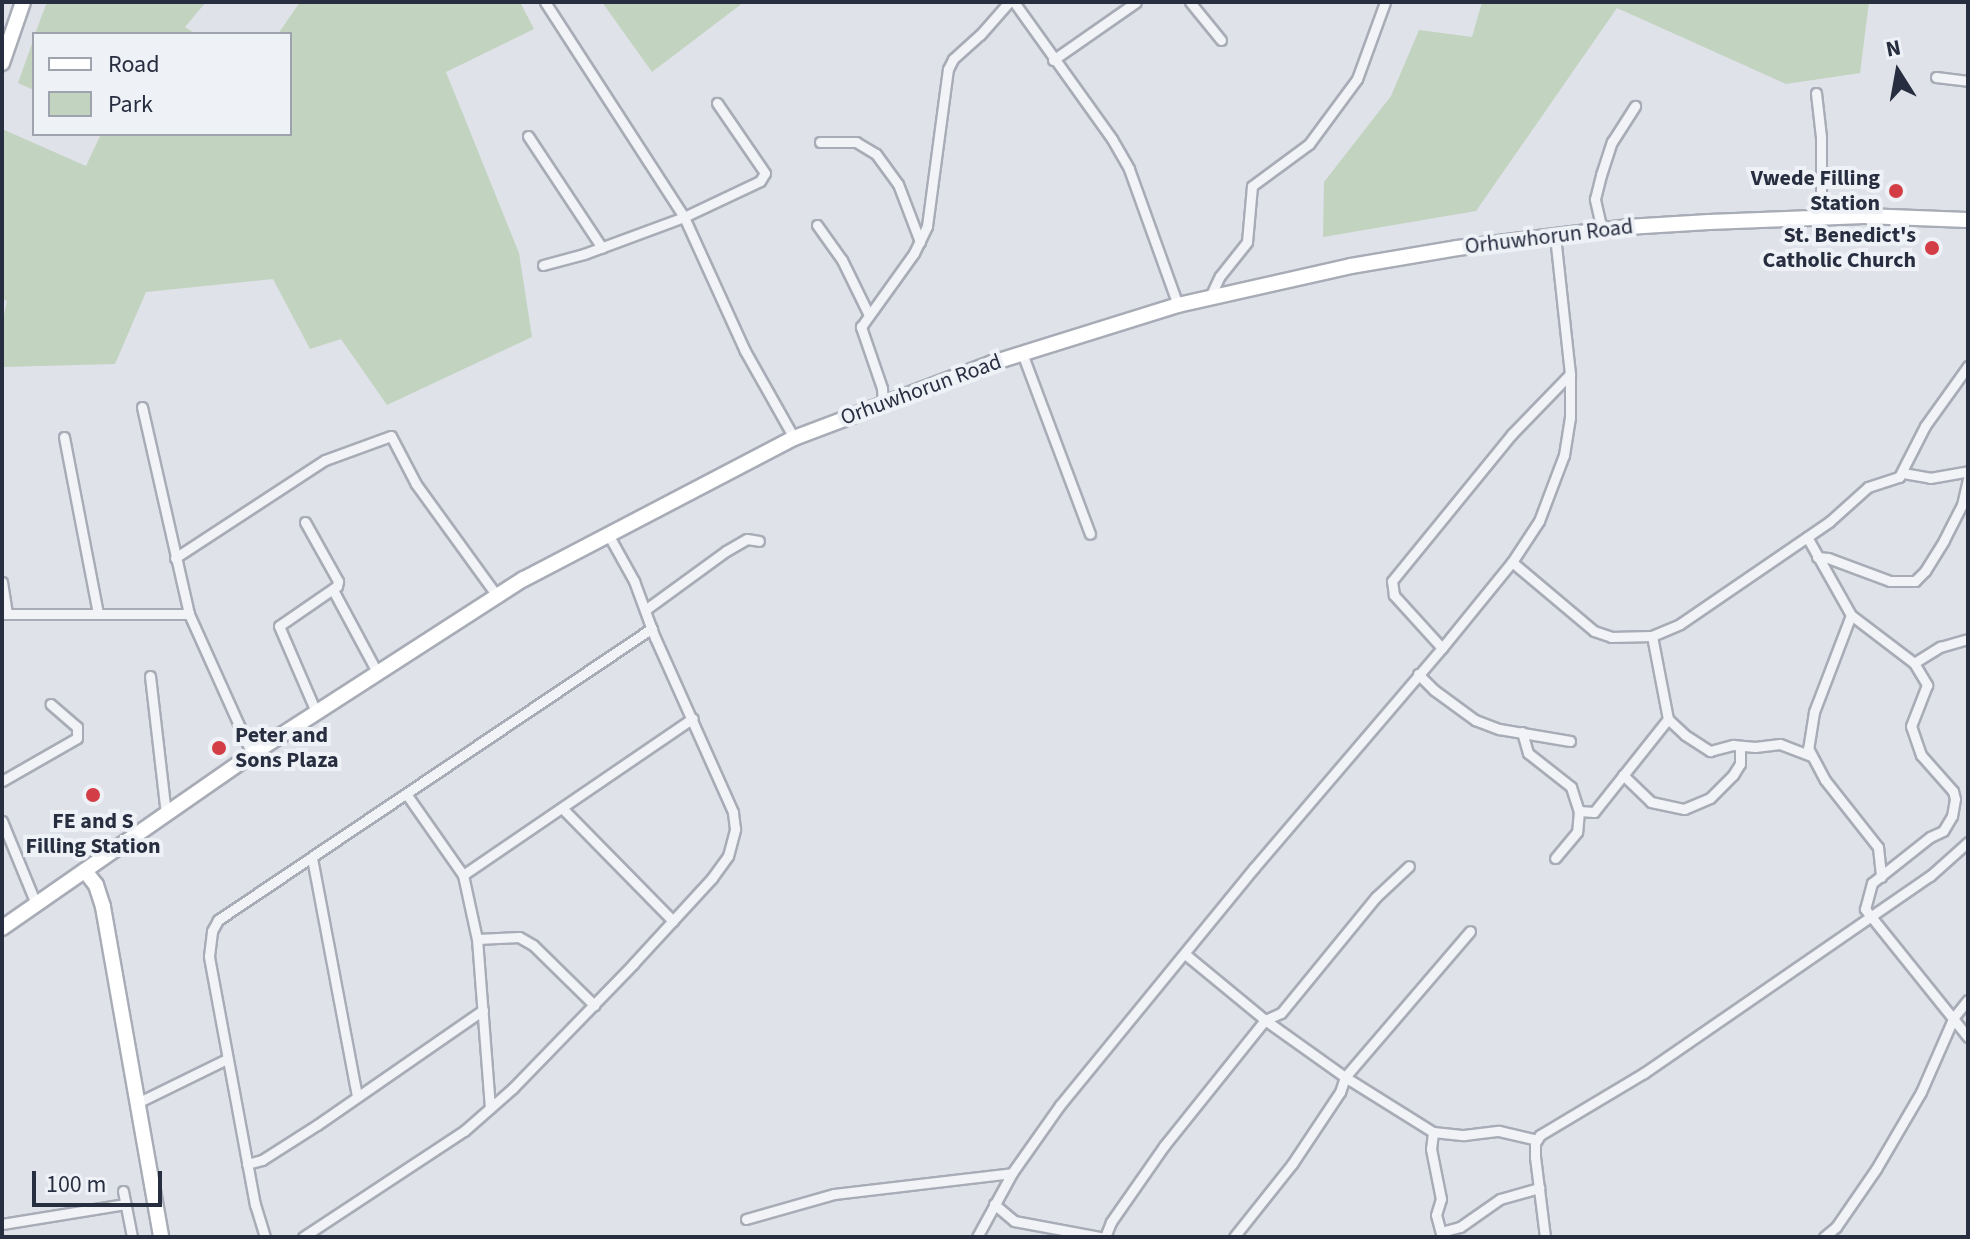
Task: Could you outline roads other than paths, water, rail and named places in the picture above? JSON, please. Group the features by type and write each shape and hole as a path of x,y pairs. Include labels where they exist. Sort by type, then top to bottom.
{"street":[{"path":"2,63 23,2"},
{"path":"545,2 684,217 745,351 794,438"},
{"path":"883,403 882,388 862,334 868,313 920,242 935,189 948,69 953,59 1011,2 1112,139 1129,169 1178,305"},
{"path":"1053,60 1136,2"},
{"path":"1190,2 1221,40"},
{"path":"1210,297 1220,276 1247,242 1252,186 1309,144 1357,79 1385,2"},
{"path":"1936,77 1968,81"},
{"path":"1816,93 1821,137 1821,218"},
{"path":"543,265 602,248 684,217 760,181 765,173 717,103"},
{"path":"1602,230 1595,199 1601,175 1612,142 1635,106"},
{"path":"528,136 602,248"},
{"path":"820,142 856,142 876,154 898,184 920,242"},
{"name":"Orhuwhorun Road","path":"2,928 252,754 497,596 608,534 794,438 883,403 1022,353 1178,305 1351,266 1602,230 1821,218 1968,220"},
{"path":"817,225 842,260 868,313"},
{"path":"977,1237 1012,1173 1060,1105 1442,648 1512,562 1539,521 1564,455 1570,418 1570,374 1555,235"},
{"path":"1022,353 1090,534"},
{"path":"1512,562 1594,631 1611,637 1652,636 1680,624 1807,537 1868,487 1891,481 1903,473 1925,426 1968,366"},
{"path":"1442,648 1394,595 1392,581 1512,434 1570,374"},
{"path":"142,407 189,614 252,754"},
{"path":"175,558 325,460 391,436 416,484 497,596"},
{"path":"64,437 98,614"},
{"path":"1903,473 1930,478 1968,471"},
{"path":"1817,557 1828,558 1890,581 1915,581 1944,540 1962,505 1968,478"},
{"path":"305,522 338,581 333,590 279,626 316,712"},
{"path":"303,1237 464,1131 506,1094 673,921 728,856 735,829 733,812 721,779 652,628 634,581 608,534"},
{"path":"1807,537 1851,615 1914,663 1927,685 1911,726 1921,755 1955,799 1949,824 1872,883 1865,909 1968,1037"},
{"path":"645,610 736,545 747,539 759,541"},
{"path":"2,582 4,614 189,614"},
{"path":"333,590 377,672"},
{"path":"1851,615 1814,712 1808,748 1846,810 1878,847 1881,877"},
{"path":"265,1237 247,1164 209,956 212,931 218,920 652,628"},
{"path":"1652,636 1668,719 1710,751 1780,744 1811,756"},
{"path":"1914,663 1940,647 1967,640"},
{"path":"1418,674 1434,690 1475,720 1570,741"},
{"path":"150,676 166,814"},
{"path":"2,781 77,738 77,727 51,704"},
{"path":"463,875 693,718"},
{"path":"1579,811 1594,812 1668,719"},
{"path":"1522,732 1528,753 1571,787 1579,811 1577,832 1555,858"},
{"path":"1623,775 1651,802 1684,809 1710,798 1733,775 1740,764 1740,746"},
{"path":"407,795 463,875 477,939 490,1108"},
{"path":"563,809 673,921"},
{"path":"2,821 36,904"},
{"path":"1545,1237 1537,1140 1548,1128 1644,1073 1930,876 1968,842"},
{"path":"312,858 357,1096"},
{"path":"994,1204 1014,1221 1102,1237 1164,1146 1265,1020 1281,1013 1376,897 1409,866"},
{"path":"85,871 96,885 103,907 161,1237"},
{"path":"1234,1237 1292,1164 1340,1092 1345,1077 1470,931"},
{"path":"477,939 519,937 533,945 594,1005"},
{"path":"1185,954 1265,1020 1345,1077 1433,1132 1464,1135 1499,1131 1537,1140"},
{"path":"1824,1237 1836,1227 1876,1169 1921,1092 1954,1017 1968,1000"},
{"path":"247,1164 262,1160 317,1125 483,1010"},
{"path":"137,1103 227,1059"},
{"path":"489,1080 506,1094"},
{"path":"1433,1132 1431,1149 1441,1199 1436,1215 1442,1234 1460,1227 1500,1199 1539,1188"},
{"path":"746,1219 834,1194 1012,1173"},
{"path":"123,1191 132,1237"},
{"path":"2,1224 125,1204"}],"place":[{"name":"Vwede Filling Station","path":"1896,191"},
{"name":"St. Benedict's Catholic Church","path":"1932,248"},
{"name":"Peter and Sons Plaza","path":"219,748"},
{"name":"FE and S Filling Station","path":"93,795"}]}
